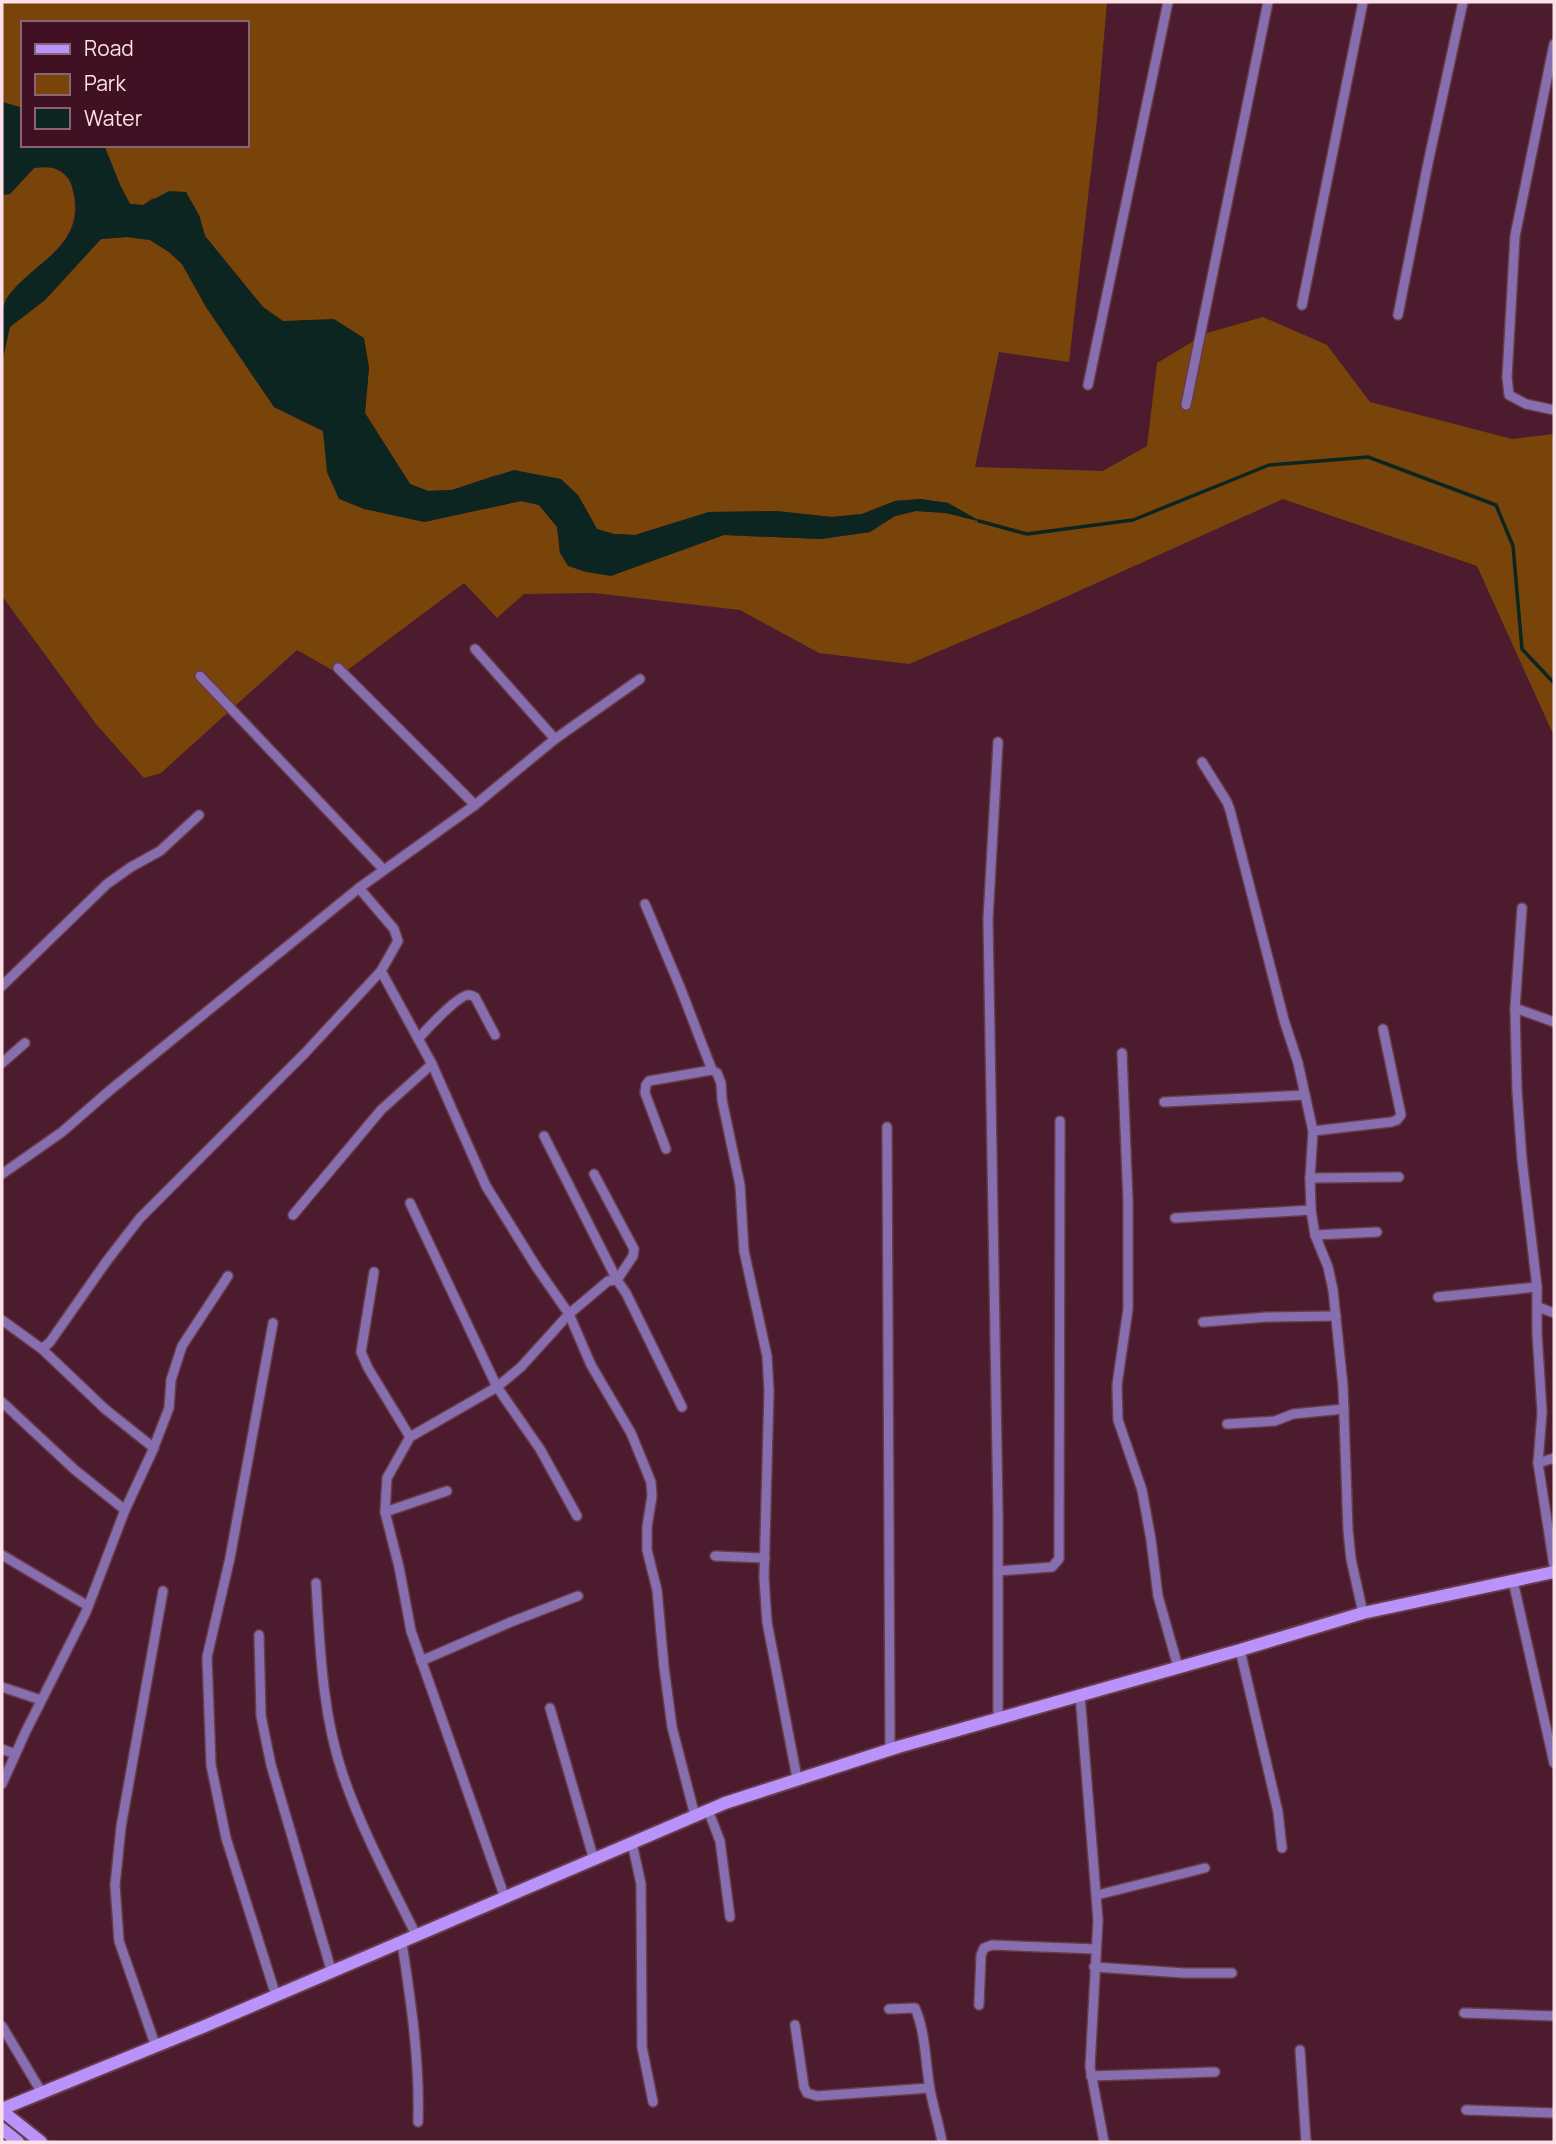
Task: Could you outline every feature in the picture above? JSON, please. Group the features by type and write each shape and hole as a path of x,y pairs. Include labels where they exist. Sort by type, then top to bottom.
{"street":[{"path":"1088,385 1168,2"},
{"path":"1186,405 1268,2"},
{"path":"1302,305 1363,2"},
{"path":"1398,315 1462,2"},
{"path":"1554,44 1515,236 1507,377 1509,395 1526,404 1554,410"},
{"path":"475,649 555,739"},
{"path":"338,668 475,805"},
{"path":"200,676 384,870"},
{"path":"2,1174 62,1132 359,888 475,805 555,739 640,679"},
{"path":"998,1718 988,919 999,741"},
{"path":"1202,762 1230,810 1284,1020 1298,1063 1313,1131 1311,1210 1315,1235 1328,1266 1336,1316 1344,1409 1348,1530 1351,1559 1363,1613"},
{"path":"2,986 107,884 160,851 199,815"},
{"path":"43,1349 141,1218 305,1053 381,971 398,941 394,929 359,888"},
{"path":"645,904 712,1070 717,1073 721,1083 722,1100 740,1185 744,1251 767,1356 767,1622 797,1778"},
{"path":"41,2142 2,2110 332,1973 708,1811 797,1778 890,1749 1363,1613 1513,1581 1554,1569 1538,1463 1542,1412 1537,1287 1521,1160 1517,1091 1516,1008 1522,908"},
{"path":"381,971 432,1064 486,1186 569,1314 591,1365 631,1433 651,1482 653,1496 647,1527 647,1550 657,1590 672,1727 695,1816"},
{"path":"418,1039 446,1010 470,995 475,997 495,1035"},
{"path":"1516,1008 1554,1022"},
{"path":"1313,1131 1391,1122 1401,1115 1383,1029"},
{"path":"2,1063 26,1043"},
{"path":"1122,1053 1128,1201 1128,1297 1117,1385 1118,1420 1142,1490 1158,1596 1178,1667"},
{"path":"293,1215 381,1110 432,1064"},
{"path":"666,1149 646,1093 646,1085 649,1081 712,1070"},
{"path":"1164,1102 1305,1095"},
{"path":"998,1572 1052,1567 1059,1559 1060,1121"},
{"path":"887,1127 890,1749"},
{"path":"544,1136 682,1407"},
{"path":"505,1898 411,1631 385,1512 387,1478 410,1437 497,1387 521,1367 569,1314 608,1281 617,1280 635,1249 594,1174"},
{"path":"1310,1178 1399,1177"},
{"path":"410,1203 497,1387 540,1449 578,1516"},
{"path":"1175,1218 1311,1210"},
{"path":"1315,1235 1377,1232"},
{"path":"374,1272 361,1352 410,1437"},
{"path":"2,1784 88,1606 125,1510 154,1448 169,1408 171,1380 182,1346 228,1276"},
{"path":"1438,1297 1537,1287"},
{"path":"1538,1307 1554,1312"},
{"path":"1203,1322 1267,1317 1336,1316"},
{"path":"2,1320 43,1349 105,1409 154,1448"},
{"path":"273,1322 230,1558 207,1657 211,1765 226,1838 276,1996"},
{"path":"2,1402 75,1470 125,1510"},
{"path":"1227,1424 1276,1421 1293,1414 1344,1409"},
{"path":"1538,1463 1554,1458"},
{"path":"385,1512 447,1491"},
{"path":"2,1555 88,1606"},
{"path":"715,1556 765,1558"},
{"path":"1513,1581 1554,1763"},
{"path":"316,1583 321,1665 343,1774 373,1848 417,1937"},
{"path":"156,2046 119,1941 115,1885 121,1827 163,1591"},
{"path":"422,1661 511,1622 578,1597"},
{"path":"259,1635 261,1716 271,1765 332,1973"},
{"path":"1240,1650 1278,1812 1282,1848"},
{"path":"2,1688 41,1700"},
{"path":"1080,1695 1098,1920 1091,2076 1104,2142"},
{"path":"550,1708 594,1860"},
{"path":"2,1749 15,1754"},
{"path":"708,1811 720,1841 730,1917"},
{"path":"632,1843 641,1884 642,2047 653,2102"},
{"path":"1097,1895 1205,1868"},
{"path":"402,1943 413,2019 419,2094 418,2122"},
{"path":"979,2005 981,1955 984,1948 992,1945 1096,1949"},
{"path":"1094,1967 1232,1973"},
{"path":"889,2009 915,2008 942,2142"},
{"path":"1464,2013 1554,2016"},
{"path":"795,2025 807,2093 817,2096 929,2088"},
{"path":"2,2026 42,2093"},
{"path":"1300,2050 1306,2142"},
{"path":"1091,2076 1215,2072"},
{"path":"1466,2110 1554,2113"},
{"path":"2,2129 18,2142"}],"green space":[{"path":"2,2 1107,2 1097,119 1069,362 999,352 975,467 1103,471 1147,446 1157,363 1207,333 1263,317 1327,345 1370,402 1512,439 1554,434 1554,736 1477,566 1283,499 1030,613 909,664 819,653 740,610 594,593 524,594 497,618 464,583 341,675 297,650 161,773 144,778 96,724 2,596 2,363 9,327 45,300 101,239 127,237 150,240 169,252 182,264 206,307 274,407 323,431 325,442 424,522 521,501 539,505 557,527 560,553 611,575 724,535 821,539 870,532 895,516 916,511 946,513 978,521 948,503 920,499 895,501 862,514 832,517 776,511 709,512 635,535 614,534 597,529 578,495 496,475 452,490 428,491 410,484 365,413 369,367 308,320 283,322 263,307 205,236 199,215 153,198 143,205 130,204 105,147 248,147 248,21 21,21 21,107 2,102"},
{"path":"49,166 64,174 71,185 74,216 69,232 49,258 11,294 2,309 2,195 10,194 34,168"}],"water":[{"path":"2,102 21,107 21,147 105,147 130,204 143,205 169,191 186,192 199,215 205,236 263,307 283,321 334,319 364,338 369,367 365,413 410,484 428,491 452,490 514,470 561,479 578,495 597,529 614,534 635,535 709,512 776,511 832,517 862,514 895,501 920,499 948,503 982,522 946,513 916,511 895,516 870,532 821,539 724,535 611,576 568,566 560,553 557,527 539,505 521,501 424,522 364,509 339,499 327,472 323,431 274,407 206,307 182,264 150,240 127,237 101,239 45,300 10,327 2,363 2,321 6,299 16,286 63,243 75,216 75,198 68,177 55,169 45,167 34,168 10,194 2,195"}],"waterway":[{"path":"979,521 1027,534 1133,520 1269,465 1368,457 1496,505 1513,546 1522,649 1554,683"}]}
